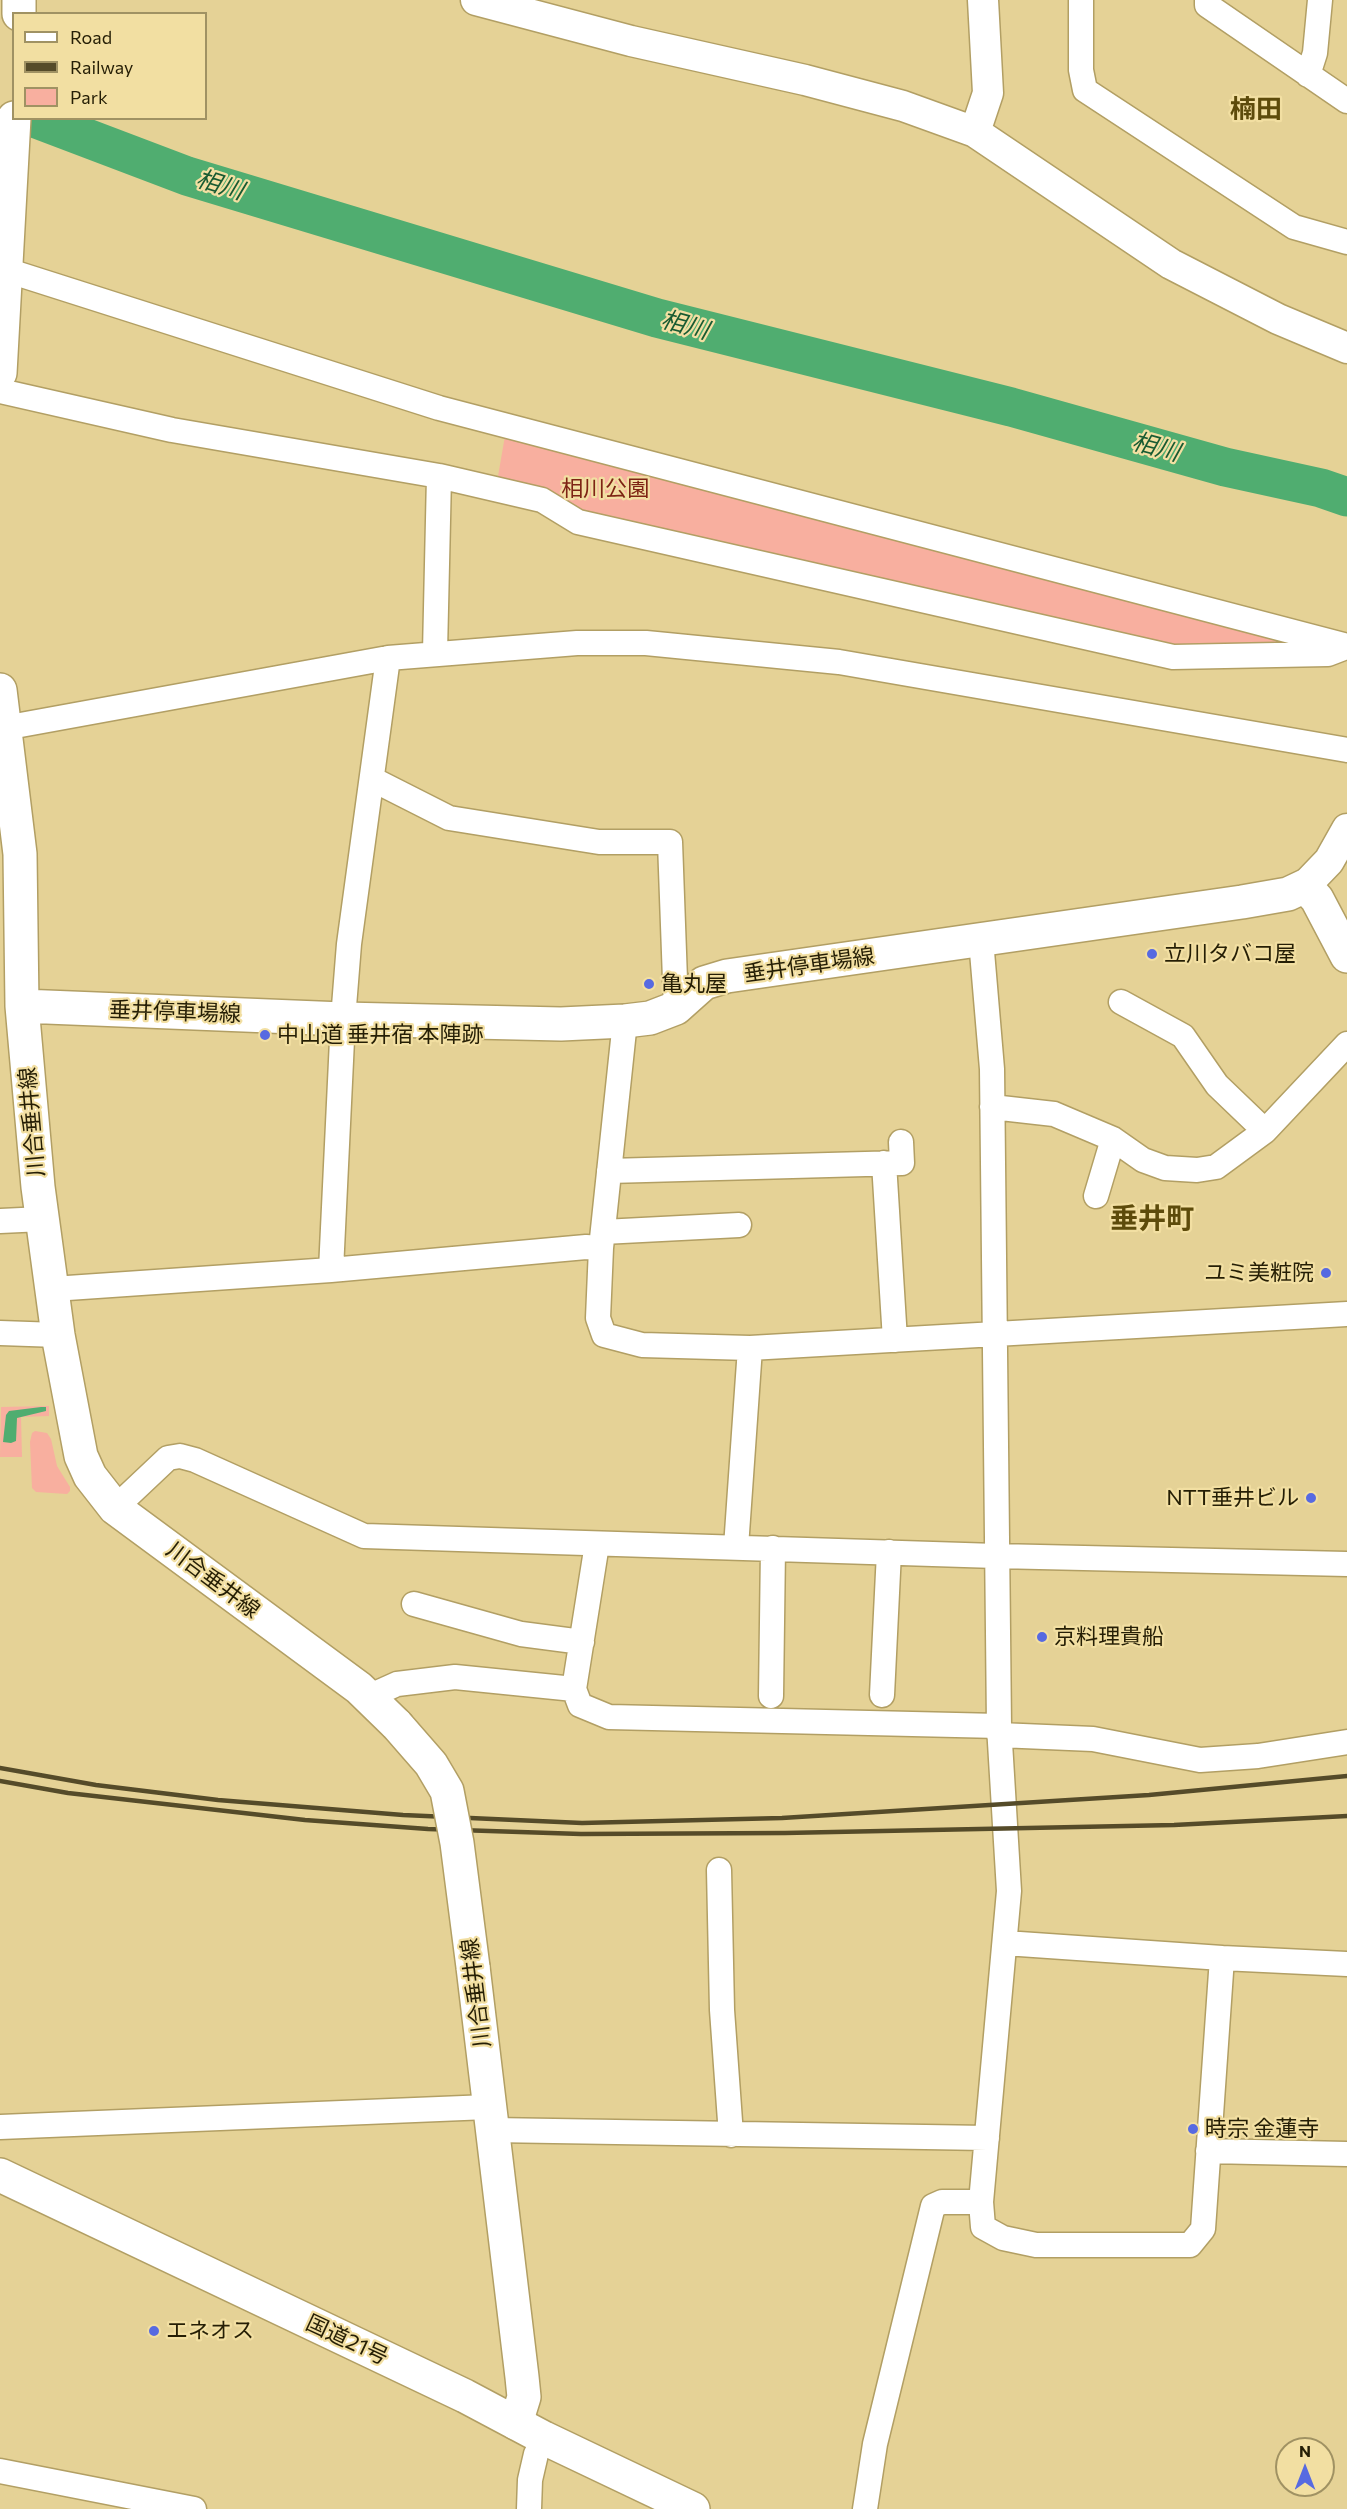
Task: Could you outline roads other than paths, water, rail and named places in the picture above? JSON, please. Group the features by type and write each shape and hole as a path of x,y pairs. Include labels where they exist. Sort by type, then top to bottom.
{"main road":[{"path":"0,373 14,120"},
{"name":"川合垂井線","path":"0,690 3,738 20,854 11,1005 58,1335 81,1456 90,1476 115,1508 368,1697 397,1725 431,1764 447,1791 457,1843 530,2431"},
{"path":"1305,886 1317,899 1347,956"},
{"name":"垂井停車場線","path":"11,1005 343,1019 561,1024 625,1021 650,1018 676,1008 704,983 727,976 1288,894 1305,886"},
{"name":"国道21号","path":"0,2175 465,2396 530,2431 693,2509"}],"street":[{"path":"476,0 631,41 805,80 903,106 975,132 1171,264 1278,319 1347,348"},
{"path":"975,132 988,93 983,0"},
{"path":"1081,0 1081,70 1085,90 1294,227 1347,242"},
{"path":"1207,0 1207,5 1347,101"},
{"path":"1308,75 1315,53 1320,0"},
{"path":"7,260 439,408 1347,646"},
{"path":"0,391 172,430 439,476 542,500 578,522 1173,657 1328,654 1347,646"},
{"path":"435,652 439,476"},
{"path":"3,738 388,658 435,652 577,643 646,643 839,662 1347,750"},
{"path":"331,1270 343,1019 349,944 388,658"},
{"path":"372,779 449,818 599,842 670,842 676,1008"},
{"path":"1305,886 1329,861 1347,829"},
{"path":"981,940 992,1069 993,1335 999,1731 1009,1891 981,2202 983,2227 1003,2238 1036,2245 1190,2245 1203,2229 1222,1958"},
{"path":"1121,1002 1184,1036 1217,1085 1265,1131"},
{"path":"625,1021 602,1240 598,1318 604,1335 642,1345 750,1348 1347,1314"},
{"path":"992,1107 1054,1114 1113,1139 1143,1160 1165,1168 1197,1170 1216,1167 1265,1131 1347,1044"},
{"path":"1096,1196 1113,1139"},
{"path":"609,1171 902,1163 901,1142"},
{"path":"884,1163 895,1340"},
{"path":"0,1221 43,1219"},
{"path":"53,1289 331,1270 586,1247 602,1240 740,1225"},
{"path":"0,1333 58,1335"},
{"path":"736,1547 750,1348"},
{"path":"115,1508 168,1458 180,1456 195,1460 364,1536 996,1556 1347,1564"},
{"path":"597,1544 574,1689 580,1705 609,1717 999,1731 1093,1739 1200,1760 1258,1756 1347,1742"},
{"path":"771,1696 773,1548"},
{"path":"882,1695 889,1552"},
{"path":"414,1604 521,1634 582,1642"},
{"path":"368,1697 397,1684 455,1677 574,1689"},
{"path":"719,1870 722,2010 731,2135"},
{"path":"1005,1943 1347,1964"},
{"path":"0,2127 490,2118 731,2135 987,2138"},
{"path":"1208,2151 1347,2154"},
{"path":"865,2509 875,2444 933,2206 942,2202 981,2202"},
{"path":"530,2431 536,2454 530,2480 530,2509"},
{"path":"0,2471 194,2509"}],"waterway":[{"name":"相川","path":"39,120 187,176 657,318 1011,407 1225,467 1321,488 1347,497"}],"railway":[{"path":"0,1768 96,1785 218,1800 403,1815 582,1823 782,1818 1149,1795 1347,1776"},
{"path":"0,1781 68,1793 305,1820 428,1829 581,1834 785,1833 1174,1825 1347,1816"}],"place":[{"name":"立川タバコ屋","path":"1152,954"},
{"name":"亀丸屋","path":"649,984"},
{"name":"中山道 垂井宿 本陣跡","path":"265,1035"},
{"name":"ユミ美粧院","path":"1326,1273"},
{"name":"NTT垂井ビル","path":"1311,1498"},
{"name":"京料理貴船","path":"1042,1637"},
{"name":"時宗 金蓮寺","path":"1193,2129"},
{"name":"エネオス","path":"154,2331"}],"district":[{"name":"楠田","path":"1256,109"},
{"name":"垂井町","path":"1152,1219"}],"park label":[{"name":"相川公園","path":"605,489"}]}
